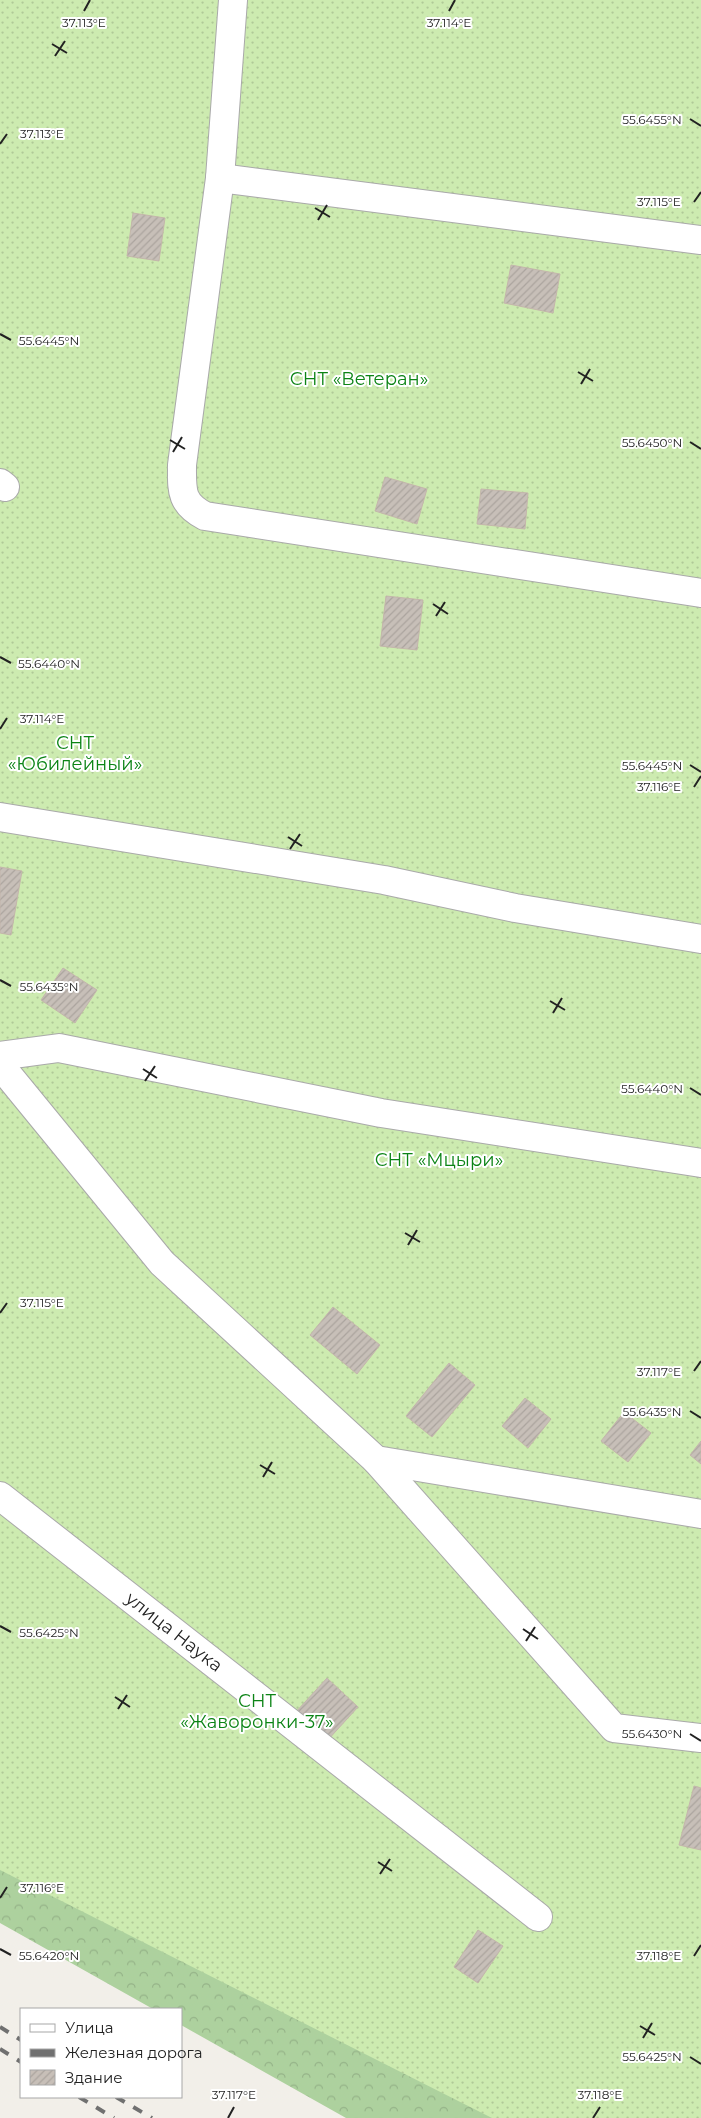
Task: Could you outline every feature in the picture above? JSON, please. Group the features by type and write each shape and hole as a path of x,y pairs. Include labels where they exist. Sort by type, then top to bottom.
{"street":[{"path":"233,0 220,178 182,465 182,493 191,509 205,516 701,592"},
{"path":"220,178 701,240"},
{"path":"0,817 384,880 515,908 701,939"},
{"path":"0,1056 59,1048 381,1113 701,1163"},
{"path":"0,1065 162,1263 376,1460 614,1728 701,1738"},
{"path":"376,1460 701,1514"},
{"name":"улица Наука","path":"0,1496 538,1917"}],"green space":[{"path":"0,0 701,0 701,2118 492,2118 0,1870"},
{"path":"0,1794 559,2118 346,2118 182,2026 182,2008 151,2008 0,1923"}],"building":[{"path":"133,213 165,218 159,261 127,256"},
{"path":"511,265 560,274 553,313 504,303"},
{"path":"385,477 427,489 417,524 375,511"},
{"path":"481,489 528,493 525,529 477,524"},
{"path":"386,596 423,600 417,650 380,646"},
{"path":"0,867 22,871 11,935 0,933"},
{"path":"63,968 97,990 75,1023 41,1000"},
{"path":"333,1307 380,1345 357,1374 310,1335"},
{"path":"449,1363 475,1385 432,1437 406,1416"},
{"path":"525,1398 551,1419 528,1448 502,1426"},
{"path":"624,1412 651,1433 628,1462 601,1441"},
{"path":"701,1441 701,1464 690,1455"},
{"path":"327,1678 358,1707 326,1742 294,1714"},
{"path":"694,1786 701,1788 701,1850 679,1845"},
{"path":"478,1930 503,1946 478,1983 454,1967"}],"railway":[{"path":"0,2027 20,2039"},
{"path":"0,2049 20,2061"},
{"path":"81,2098 114,2118"},
{"path":"118,2098 152,2118"}],"park label":[{"name":"СНТ «Ветеран»","path":"359,379"},
{"name":"СНТ «Юбилейный»","path":"75,753"},
{"name":"СНТ «Мцыри»","path":"439,1160"},
{"name":"СНТ «Жаворонки-37»","path":"257,1711"}]}
